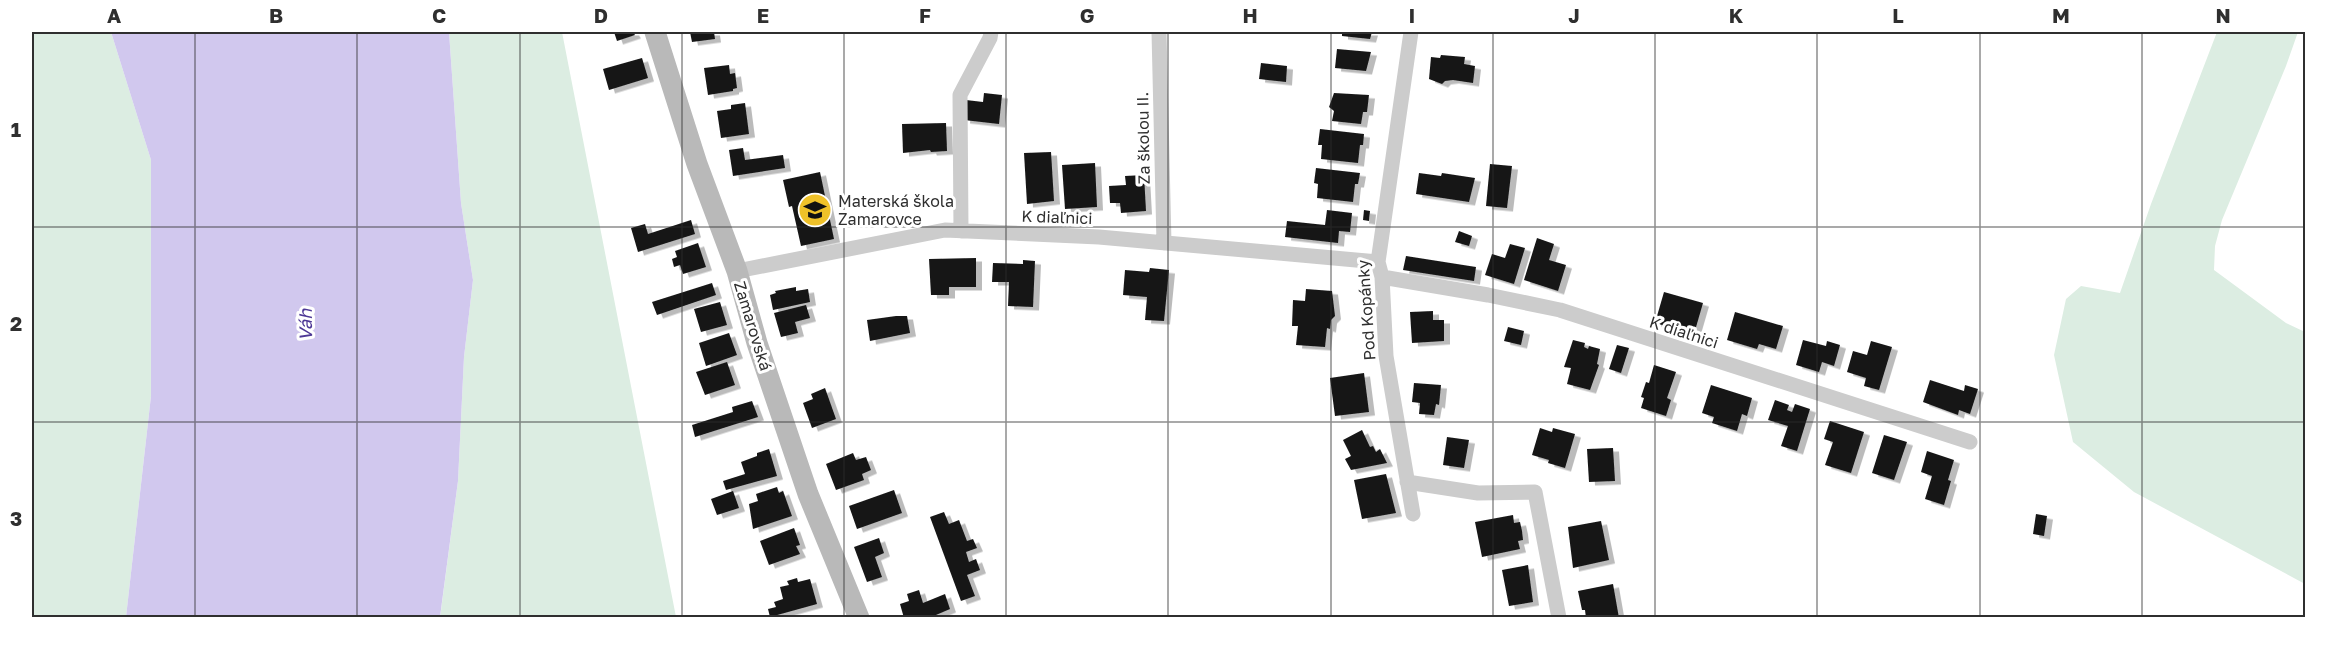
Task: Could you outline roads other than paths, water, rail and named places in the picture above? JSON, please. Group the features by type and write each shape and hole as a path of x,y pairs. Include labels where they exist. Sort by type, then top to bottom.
{"main road":[{"name":"Zamarovská","path":"655,32 698,164 737,271 757,343 808,494 859,618"}],"street":[{"path":"961,231 960,95 991,32"},
{"name":"Za školou II.","path":"1159,32 1164,243"},
{"name":"Pod Kopánky","path":"1411,32 1380,269 1386,356 1413,514"},
{"name":"K diaľnici","path":"737,271 945,230 1099,237 1380,269 1560,310 1970,442"},
{"path":"1407,482 1478,493 1535,492 1560,618"}],"water":[{"name":"Váh","path":"111,32 449,32 461,203 473,280 464,357 458,481 440,617 126,617 151,396 151,160"}],"place":[{"name":"Materská škola Zamarovce","path":"815,210"}]}
